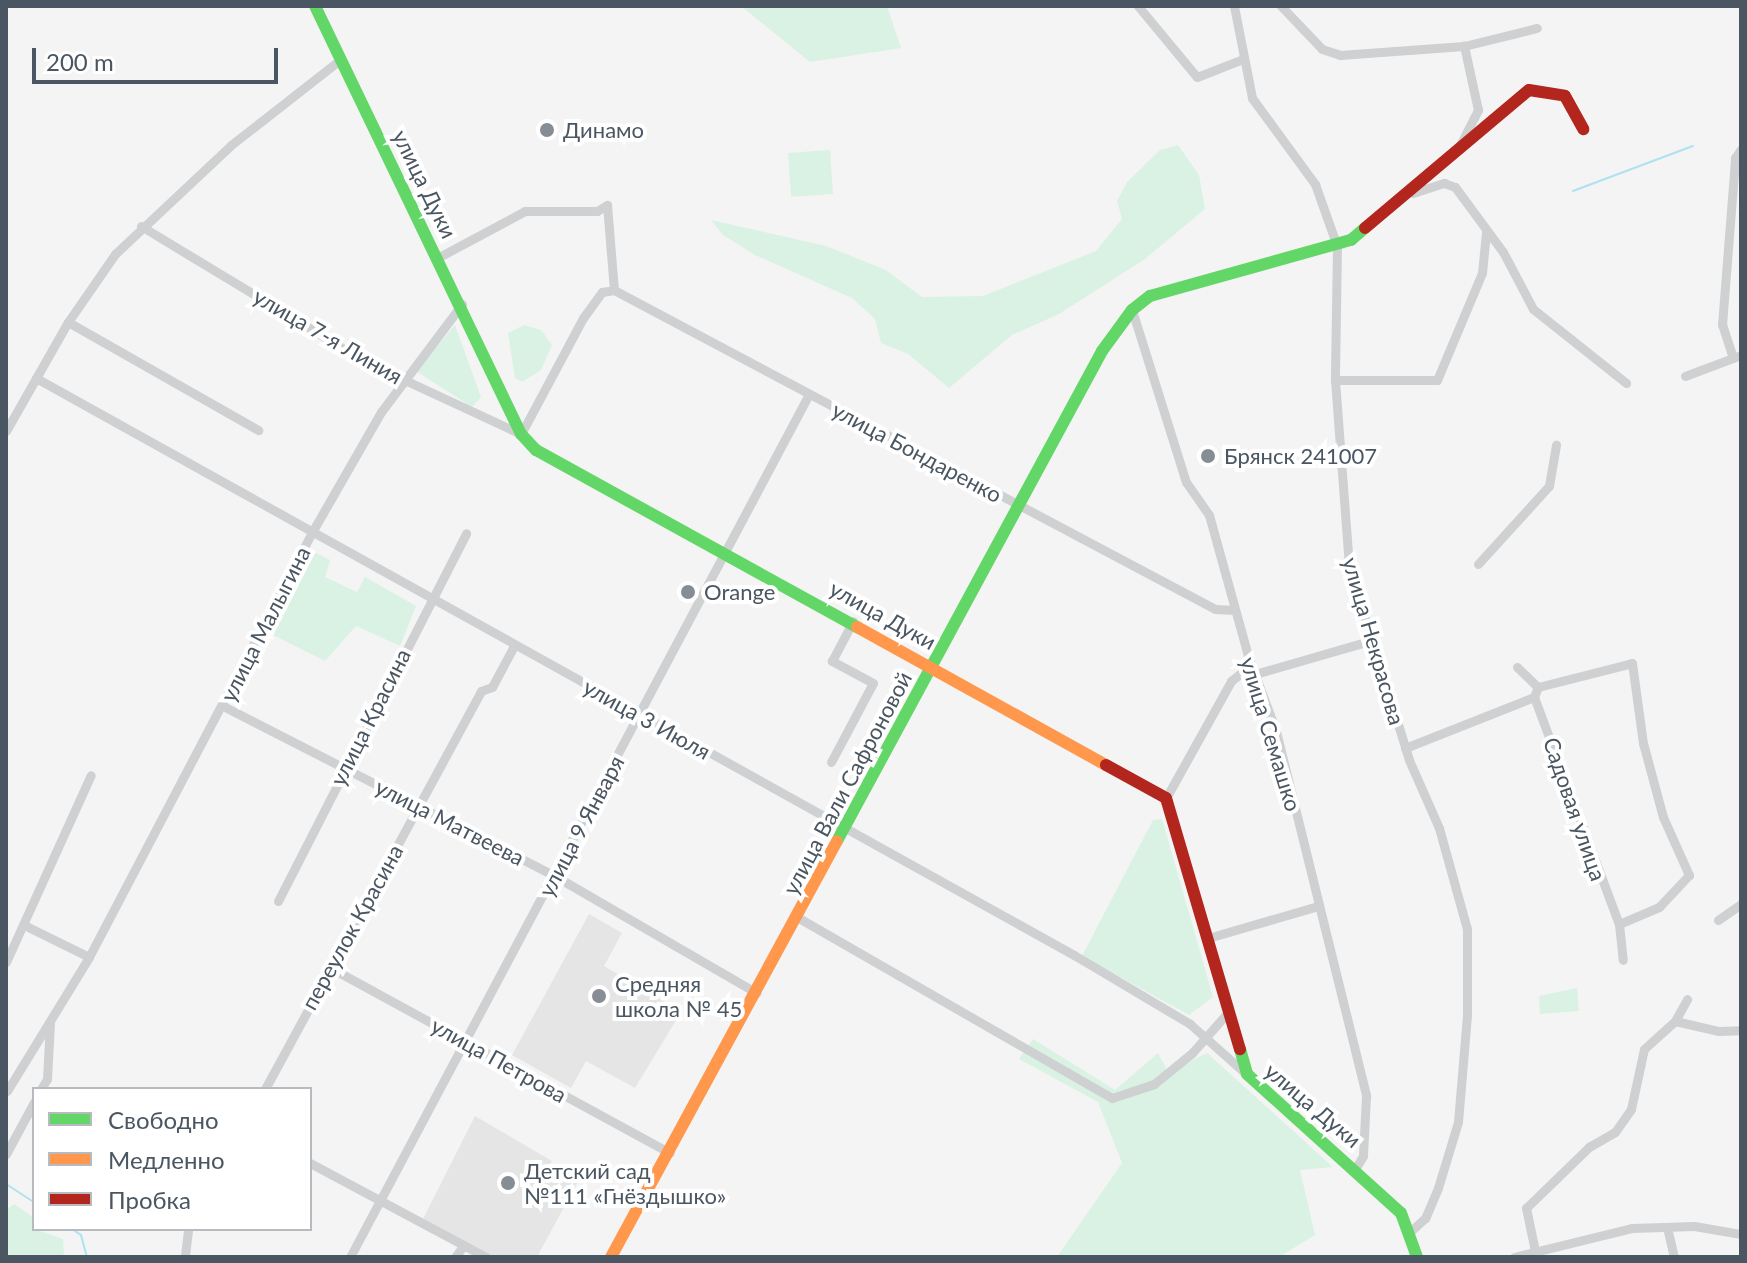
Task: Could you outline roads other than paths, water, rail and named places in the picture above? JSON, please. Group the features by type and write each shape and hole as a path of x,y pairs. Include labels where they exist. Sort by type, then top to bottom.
{"main road":[{"name":"улица Дуки","path":"315,6 462,304 521,434 536,450 933,665 1166,798 1247,1074 1356,1167 1401,1213 1417,1257"},
{"path":"1337,246 1413,193 1457,150 1535,89 1570,100 1583,129"},
{"name":"улица Вали Сафроновой","path":"611,1257 757,993 1102,351 1144,298 1205,279 1337,246"}],"street":[{"path":"1138,6 1197,77 1243,59"},
{"name":"улица Некрасова","path":"1234,6 1243,59 1256,107 1315,184 1337,246 1335,380 1347,550 1405,748 1459,893 1467,929 1468,992 1454,1139 1425,1218 1410,1232"},
{"path":"1281,6 1322,49 1334,55 1464,46 1537,28"},
{"path":"1457,150 1478,110 1473,67 1464,46"},
{"path":"6,431 68,322 109,261 141,226 231,145 341,59"},
{"path":"1685,376 1737,356 1722,325 1735,158 1741,149"},
{"path":"1413,193 1452,184 1486,232 1533,309 1626,383"},
{"path":"439,257 525,211 597,211 607,205 614,290 602,292 521,434"},
{"name":"улица 7-я Линия","path":"141,226 366,362 521,434"},
{"path":"1335,380 1437,380 1482,273 1486,232"},
{"name":"улица Бондаренко","path":"614,290 1215,609 1235,610"},
{"name":"улица Малыгина","path":"7,1091 89,957 311,534 403,378 462,304"},
{"name":"улица Семашко","path":"1132,310 1186,482 1209,515 1253,670 1276,731 1366,1096 1363,1156 1356,1167"},
{"path":"68,322 258,430"},
{"name":"улица 3 Июля","path":"36,378 843,831 1074,955 1206,1037 1247,1074"},
{"name":"улица 9 Января","path":"350,1257 809,394"},
{"path":"1478,564 1549,486 1556,445"},
{"name":"улица Красина","path":"278,901 343,767 466,533"},
{"path":"831,762 873,683 832,661 853,621"},
{"path":"1166,798 1231,681 1253,670 1373,640"},
{"name":"переулок Красина","path":"266,1087 481,691 492,687 514,646"},
{"path":"1405,748 1536,692 1632,663 1643,743 1663,817 1689,875 1659,907 1619,924"},
{"name":"Садовая улица","path":"1517,667 1536,692 1619,924 1623,960"},
{"name":"улица Матвеева","path":"223,706 555,876 757,993"},
{"path":"6,962 91,775"},
{"path":"1718,920 1741,904"},
{"path":"1208,938 1318,906"},
{"path":"797,917 1104,1096 1146,1089 1206,1037 1229,1011"},
{"path":"24,925 89,957"},
{"name":"улица Петрова","path":"329,967 670,1153"},
{"path":"1535,1251 1526,1208 1589,1147 1615,1132 1631,1109 1644,1049 1675,1021 1687,999"},
{"name":"улица Малыгина","path":"42,1087 47,1079 50,1020"},
{"path":"1675,1021 1718,1031 1741,1030"},
{"path":"6,1154 32,1106"},
{"path":"312,1164 486,1257"},
{"path":"1667,1227 1674,1257"},
{"path":"1514,1257 1632,1228 1667,1227 1741,1234"},
{"path":"185,1255 188,1231"},
{"path":"455,1257 464,1245"}],"waterway":[{"path":"1573,191 1693,146"},
{"path":"6,1184 32,1201"},
{"path":"75,1231 81,1235 87,1257"}],"place":[{"name":"Динамо","path":"547,130"},
{"name":"Брянск 241007","path":"1208,456"},
{"name":"Orange","path":"688,592"},
{"name":"Средняя школа № 45","path":"599,996"},
{"name":"Детский сад №111 «Гнёздышко»","path":"508,1183"}]}
